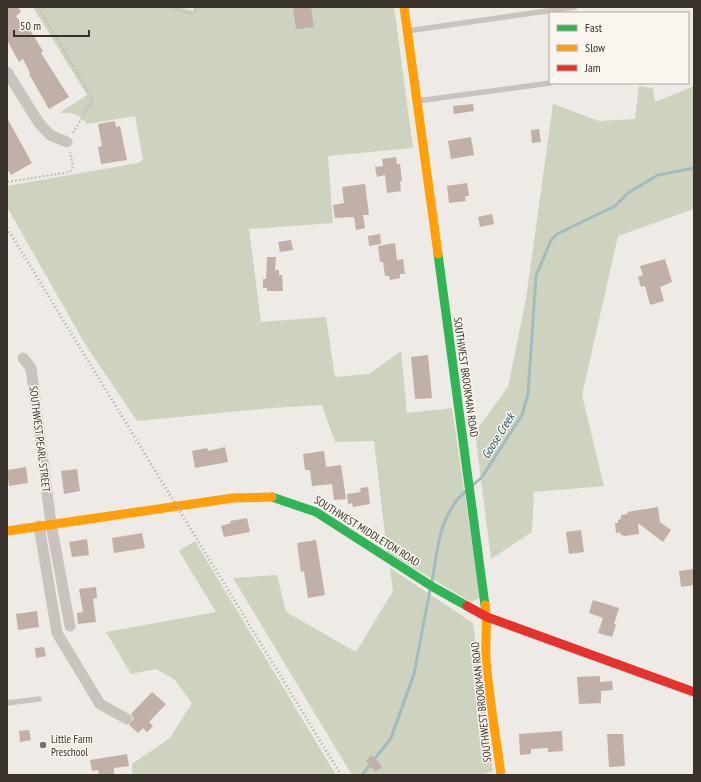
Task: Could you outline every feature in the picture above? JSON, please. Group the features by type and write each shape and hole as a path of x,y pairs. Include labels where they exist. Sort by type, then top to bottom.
{"street":[{"name":"SOUTHWEST BROOKMAN ROAD","path":"404,7 487,617 485,629 486,660 501,775"},
{"path":"7,72 39,123 50,135 67,142"},
{"name":"SOUTHWEST PEARL STREET","path":"23,358 31,368 51,524 70,626"},
{"name":"SOUTHWEST MIDDLETON ROAD","path":"7,531 178,508 233,498 276,497 316,512 433,587 487,617 690,691"},
{"path":"38,526 57,634 100,704 127,718"},
{"path":"690,691 694,680"}],"lane":[{"path":"407,31 576,7"},
{"path":"417,101 549,83"},
{"path":"7,703 39,699"}],"path":[{"path":"7,182 70,172 73,166 67,142 92,103 92,98 38,7"},
{"path":"168,7 191,14 195,12 197,7"}],"green space":[{"path":"33,7 180,7 193,11 193,7 394,7 413,148 328,156 333,223 249,229 261,322 326,317 335,377 369,374 401,351 407,413 452,408 480,598 471,602 387,552 374,441 335,442 322,405 272,408 137,421 85,344 7,207 7,186 138,163 143,160 135,116 87,124 75,114 59,113 87,95"},
{"path":"639,86 653,88 655,102 694,86 694,209 618,236 582,395 604,486 534,492 532,532 491,559 475,432 508,387 526,299 553,104 599,121 635,119"},
{"path":"195,541 336,775 132,775 132,764 170,738 192,703 174,679 156,669 131,674 106,632 216,612 179,551"},
{"path":"390,568 473,623 493,771 481,775 352,775 233,578 277,575 286,612 356,652 393,591"}],"building":[{"path":"7,7 18,7 21,12 16,16 25,29 28,27 43,51 41,53 69,97 49,109 29,74 30,73 23,59 19,62 7,40"},
{"path":"293,7 311,7 314,27 296,29"},
{"path":"473,104 474,111 454,114 453,106"},
{"path":"7,118 32,163 11,175 7,169"},
{"path":"115,121 116,127 120,126 127,160 101,164 98,147 102,146 98,124"},
{"path":"539,129 541,142 532,143 531,130"},
{"path":"471,137 474,155 451,159 448,141"},
{"path":"396,157 397,164 400,164 402,181 400,182 401,191 387,193 385,175 377,177 375,167 383,166 382,159"},
{"path":"467,183 469,196 465,196 466,201 449,203 447,186"},
{"path":"365,184 369,215 363,215 365,228 356,230 354,217 335,218 333,205 344,203 342,187"},
{"path":"492,214 494,224 480,227 478,217"},
{"path":"380,234 381,244 369,246 368,236"},
{"path":"291,240 293,250 280,252 278,242"},
{"path":"395,243 397,260 403,259 405,274 400,274 400,278 390,280 389,276 385,276 383,262 380,262 378,246"},
{"path":"267,257 276,257 275,270 279,270 279,275 282,275 283,291 267,291 267,288 263,288 263,279 266,279"},
{"path":"665,259 672,282 660,287 664,301 650,305 645,286 641,287 638,277 643,275 640,266"},
{"path":"428,355 432,398 415,399 411,357"},
{"path":"225,447 228,462 195,468 192,451 207,448 208,451"},
{"path":"324,451 326,467 341,465 346,499 334,500 332,484 312,486 310,470 305,470 303,454"},
{"path":"26,467 28,483 9,486 7,470"},
{"path":"77,469 80,491 64,494 61,471"},
{"path":"368,487 370,504 353,507 352,503 348,504 347,494 361,492 360,488"},
{"path":"658,507 660,522 671,530 663,542 638,523 639,534 625,536 621,535 620,532 616,533 615,523 618,523 618,520 621,519 621,515 628,514 627,512"},
{"path":"247,518 250,532 224,537 221,526 231,523 230,521"},
{"path":"581,530 584,552 569,554 566,532"},
{"path":"142,533 145,548 114,553 112,538"},
{"path":"87,539 89,555 72,557 69,542"},
{"path":"316,540 325,595 308,598 304,571 301,572 297,543"},
{"path":"694,569 694,585 681,587 679,571"},
{"path":"96,587 97,598 93,599 96,622 78,624 77,613 83,612 79,589"},
{"path":"593,600 619,608 612,637 598,633 603,618 589,613"},
{"path":"37,611 39,627 18,630 16,614"},
{"path":"44,647 46,656 36,658 35,648"},
{"path":"600,676 600,682 612,681 613,690 601,691 601,703 579,704 577,677"},
{"path":"152,692 166,704 149,722 153,726 147,732 143,728 138,733 129,725 134,719 131,714"},
{"path":"29,730 31,740 20,742 19,731"},
{"path":"562,731 563,751 548,752 548,748 531,749 531,754 520,755 519,734"},
{"path":"607,734 623,734 625,766 609,767"},
{"path":"127,754 129,766 114,768 114,775 99,775 98,770 92,771 90,760"},
{"path":"372,755 382,767 375,772 366,761"}],"waterway":[{"name":"Goose Creek","path":"473,485 482,477 522,415 528,394 536,276 551,240 557,234 615,206 628,193 658,175 694,168"},
{"name":"Goose Creek","path":"432,581 438,544 445,521 450,510 466,491"},
{"name":"Goose Creek","path":"362,775 391,738 414,674 430,590"}],"railway":[{"path":"7,228 341,775"}],"traffic: fast":[{"path":"438,254 485,605"},
{"path":"272,497 316,512 433,587 467,606"}],"traffic: slow":[{"path":"404,7 438,254"},
{"path":"7,531 233,498 272,497"},
{"path":"485,605 487,674 501,775"}],"traffic: jam":[{"path":"467,606 487,617 694,692"}],"place":[{"name":"Little Farm Preschool","path":"43,745"}]}
